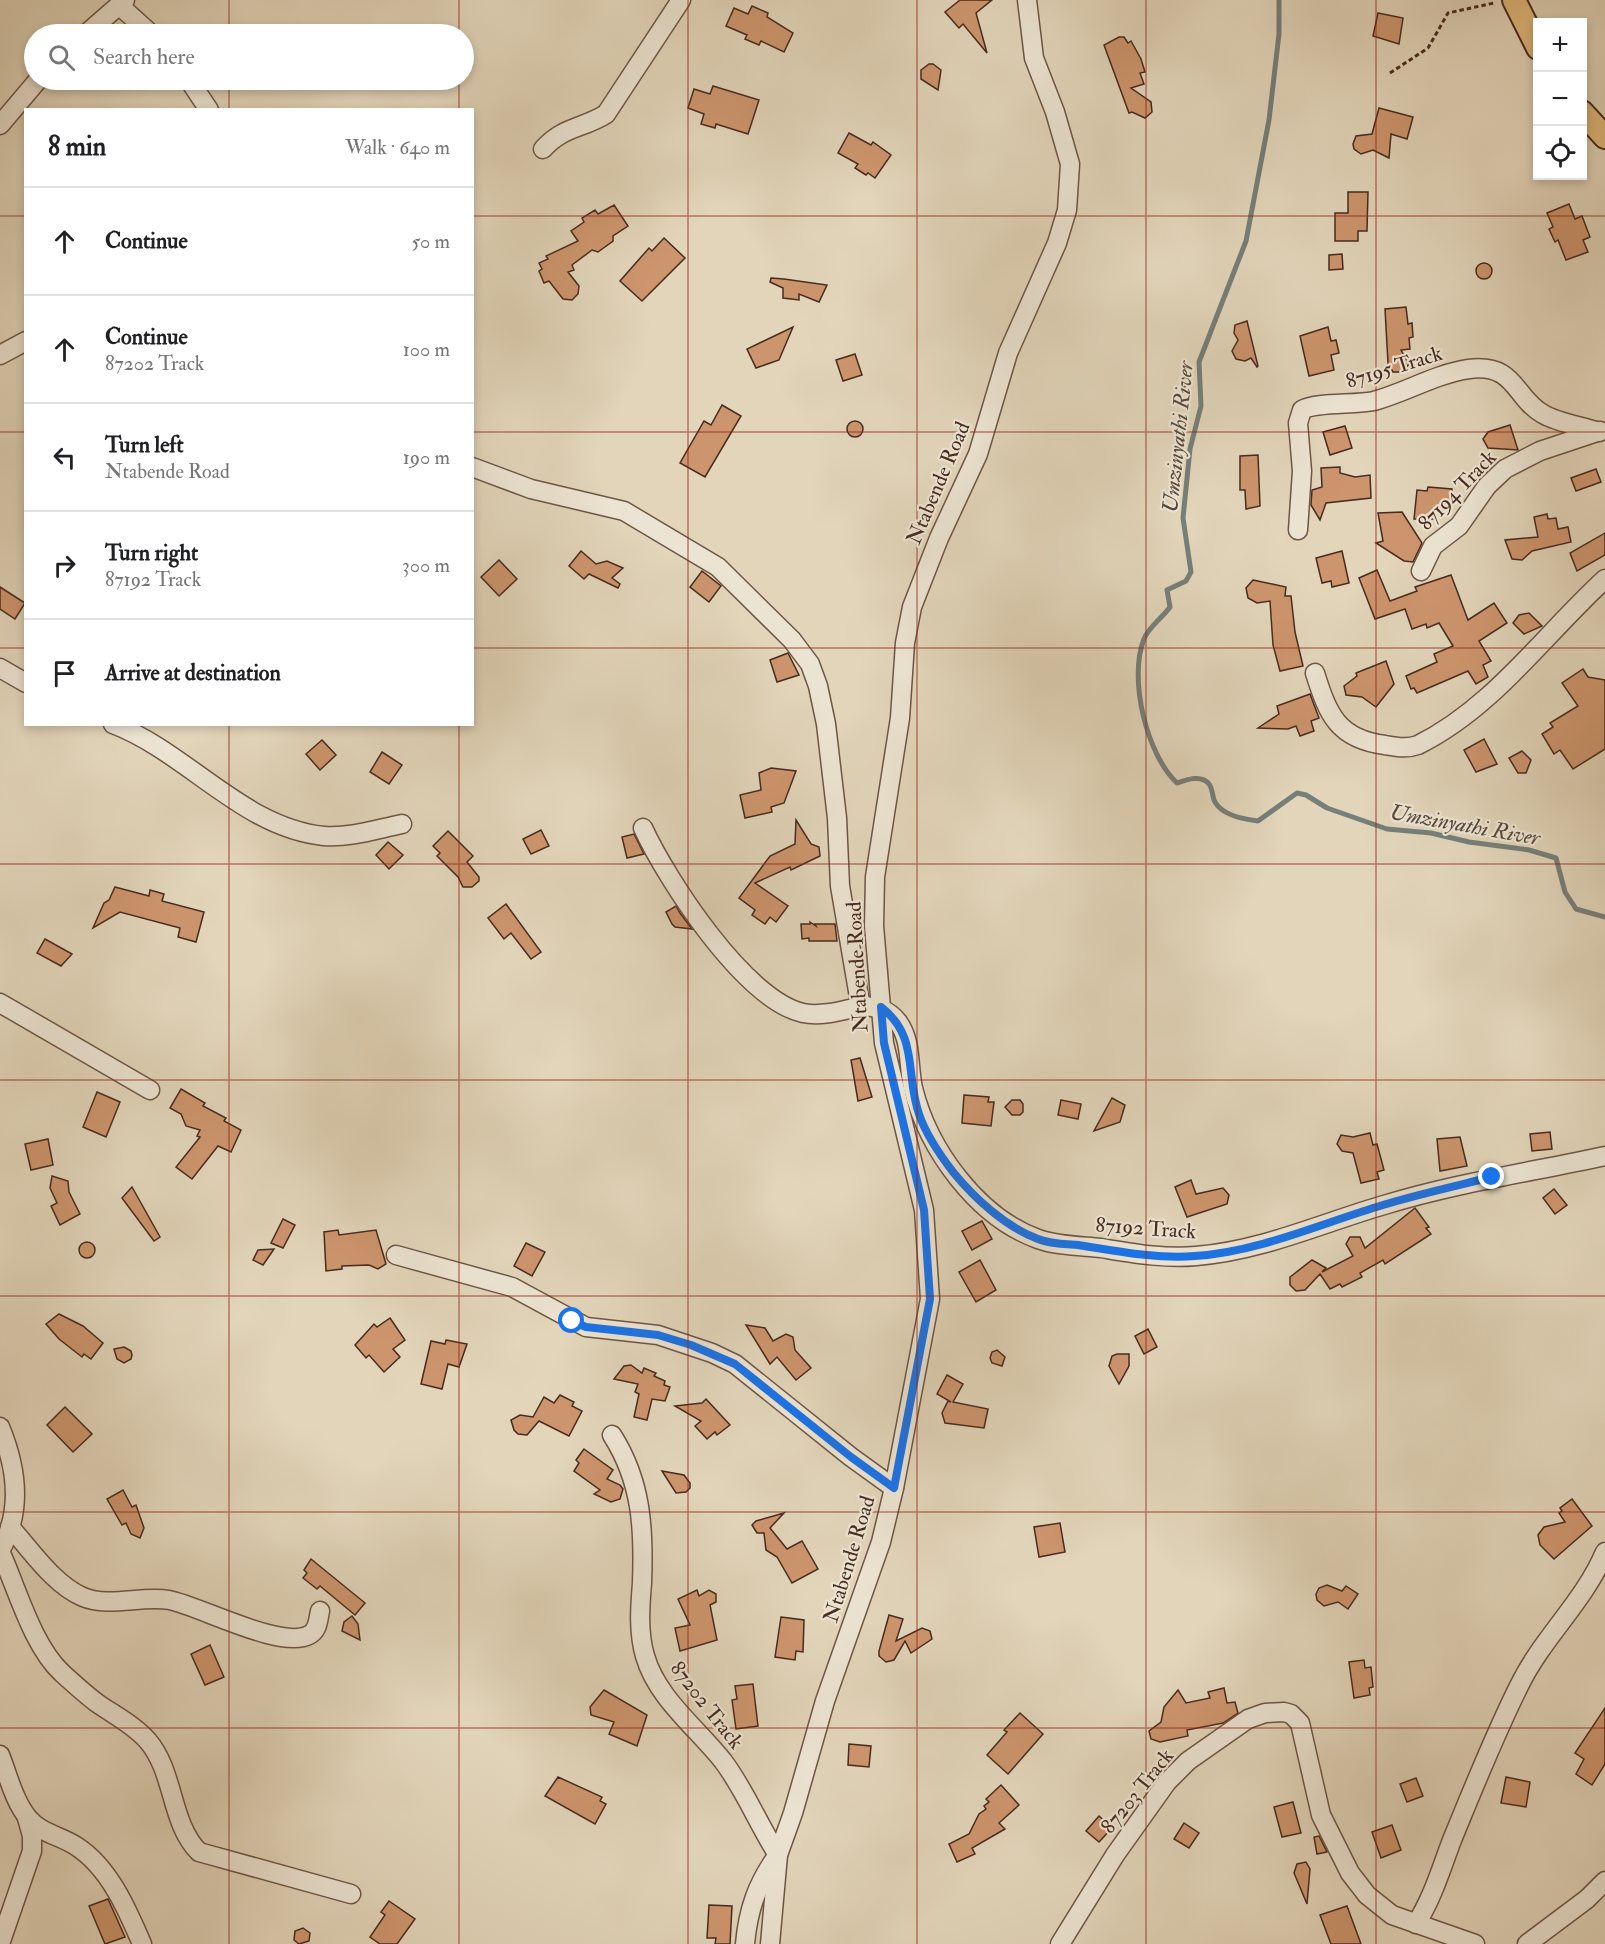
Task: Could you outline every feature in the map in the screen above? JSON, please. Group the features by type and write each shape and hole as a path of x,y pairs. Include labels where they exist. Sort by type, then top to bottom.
{"main road":[{"path":"1505,1 1533,41"},
{"path":"1587,117 1605,137"}],"street":[{"path":"543,149 554,136 596,121 606,114 681,0"},
{"name":"Ntabende Road","path":"770,1944 778,1855 793,1813 825,1701 881,1542 894,1488 930,1299 924,1210 884,1043 872,1007 875,877 900,718 905,643 912,607 939,538 978,454 1008,353 1057,243 1067,210 1070,164 1055,112 1034,58 1027,0"},
{"path":"98,24 123,3 142,24"},
{"path":"0,125 30,90"},
{"path":"196,90 208,108"},
{"path":"0,355 24,342"},
{"name":"87195 Track","path":"1298,530 1302,471 1298,423 1302,410 1310,406 1361,404 1445,374 1485,369 1510,378 1534,408 1543,415 1602,431"},
{"name":"87194 Track","path":"1421,571 1433,546 1459,526 1487,486 1505,469 1540,451 1602,431"},
{"path":"474,468 531,489 624,510 718,567 792,640 810,664 818,686 826,724 837,818 840,886 853,969 872,1007 827,1013 805,1013 785,1007 769,997 720,945 679,891 643,828"},
{"path":"1315,673 1327,708 1346,733 1356,739 1375,744 1409,748 1418,745 1462,715 1522,665 1605,579"},
{"path":"0,668 24,682"},
{"path":"117,726 145,741 223,792 284,826 323,836 342,836 402,824"},
{"path":"0,1003 150,1090"},
{"name":"87192 Track","path":"872,1007 892,1016 902,1029 908,1049 918,1112 929,1137 947,1163 978,1198 1010,1224 1039,1240 1151,1255 1196,1256 1285,1237 1383,1204 1492,1177 1605,1156"},
{"path":"396,1255 512,1287 586,1327 658,1335 691,1345 735,1364 851,1457 894,1488"},
{"path":"0,1427 16,1473 10,1527 0,1551 42,1645 60,1671 94,1701 136,1730 157,1754 183,1827 191,1844 199,1852 351,1894"},
{"name":"87202 Track","path":"612,1435 630,1469 642,1516 644,1537 639,1608 644,1655 657,1685 723,1761 746,1795 759,1825 778,1855"},
{"path":"10,1527 57,1578 83,1597 98,1600 142,1597 170,1600 254,1632 301,1638 310,1635 316,1628 320,1611"},
{"path":"1416,1924 1430,1901 1463,1813 1520,1683 1596,1573 1605,1552"},
{"name":"87203 Track","path":"1060,1944 1114,1855 1167,1782 1188,1761 1248,1719 1275,1711 1291,1714 1300,1723 1321,1815 1350,1873 1380,1907 1416,1924 1475,1944"},
{"path":"0,1755 27,1818 32,1836 32,1851 0,1944"},
{"path":"27,1818 37,1827 75,1845 88,1855 121,1897 142,1944"},
{"path":"745,1944 751,1903 761,1879 778,1855"},
{"path":"1527,1944 1587,1899 1605,1881"}],"path":[{"path":"1390,73 1428,48 1448,13 1505,1"}],"building":[{"path":"960,0 992,0 976,13 987,53 963,24 959,28 945,12"},
{"path":"752,6 768,13 767,17 793,33 784,52 761,41 759,45 745,39 747,35 726,26 734,8 748,14"},
{"path":"1378,13 1403,18 1399,44 1373,36"},
{"path":"1119,37 1124,37 1128,43 1131,41 1141,59 1145,72 1140,73 1144,84 1131,88 1151,102 1152,112 1145,118 1132,112 1129,113 1104,45"},
{"path":"929,64 941,70 938,90 921,79 921,70"},
{"path":"713,86 759,100 748,134 716,124 715,128 701,124 704,114 688,108 694,89 710,94"},
{"path":"1379,108 1413,117 1407,139 1391,134 1389,158 1373,150 1361,154 1354,149 1353,144 1356,136 1372,134"},
{"path":"849,133 871,145 873,142 891,155 875,178 855,168 858,164 838,153"},
{"path":"1348,192 1368,192 1367,231 1358,231 1358,241 1335,241 1335,213 1348,213"},
{"path":"1569,204 1575,219 1582,216 1590,237 1583,240 1588,252 1566,260 1558,240 1555,242 1549,229 1553,227 1547,213"},
{"path":"614,205 628,226 613,236 613,241 598,252 592,250 572,265 574,270 568,272 579,286 578,294 572,300 563,299 549,281 544,283 539,271 542,269 539,263 548,259 546,256 578,241 571,231 584,222 582,218 595,210 598,214"},
{"path":"664,238 685,258 642,301 620,281 649,248 652,251"},
{"path":"1342,254 1343,269 1329,270 1329,255"},
{"path":"1484,263 1490,265 1492,271 1490,277 1484,279 1478,277 1476,271 1478,265"},
{"path":"771,278 827,285 819,302 799,294 799,300 783,298 783,288 770,282"},
{"path":"1406,307 1408,324 1412,323 1413,337 1409,338 1410,349 1401,350 1409,364 1403,372 1393,372 1388,363 1385,309"},
{"path":"1247,321 1257,367 1251,358 1245,361 1236,359 1232,351 1238,340 1234,333 1235,325"},
{"path":"793,327 779,360 756,368 747,349"},
{"path":"1328,327 1331,341 1336,340 1339,353 1331,355 1334,370 1309,376 1300,336"},
{"path":"855,354 862,375 843,381 836,360"},
{"path":"722,405 741,416 705,477 680,463 704,421 711,425"},
{"path":"855,421 861,423 863,429 861,435 855,437 849,435 847,429 849,423"},
{"path":"1510,425 1518,450 1488,448 1483,439 1488,432"},
{"path":"1345,426 1352,448 1330,455 1323,432"},
{"path":"1258,455 1260,506 1246,509 1245,490 1240,490 1240,456"},
{"path":"1340,467 1340,473 1355,477 1370,475 1371,498 1326,503 1320,520 1311,505 1312,490 1322,487 1321,468"},
{"path":"1596,469 1601,482 1576,491 1571,478"},
{"path":"1428,487 1452,489 1450,511 1435,509 1435,519 1414,519 1417,490 1427,491"},
{"path":"1402,512 1422,543 1413,562 1404,561 1376,543 1383,541 1378,513"},
{"path":"1547,514 1548,519 1556,518 1558,529 1568,527 1571,542 1532,551 1522,560 1512,559 1505,540 1538,537 1534,517"},
{"path":"1605,533 1605,555 1577,571 1570,553"},
{"path":"581,551 596,564 607,561 623,568 612,578 620,584 618,588 589,574 584,579 569,566"},
{"path":"1342,551 1349,583 1332,587 1331,581 1322,583 1316,558"},
{"path":"499,560 517,579 499,596 481,577"},
{"path":"1377,570 1390,601 1417,591 1415,587 1451,575 1468,620 1494,603 1507,623 1479,641 1491,661 1483,665 1488,677 1476,684 1468,671 1417,693 1414,688 1411,689 1406,676 1437,662 1434,654 1453,646 1439,623 1427,628 1426,624 1412,629 1405,609 1375,619 1359,578"},
{"path":"702,571 721,586 709,602 690,587"},
{"path":"1253,580 1286,587 1285,596 1291,596 1295,632 1303,666 1280,671 1273,645 1270,601 1257,603 1248,598 1246,588"},
{"path":"0,587 24,602 15,619 0,609"},
{"path":"1529,613 1542,626 1524,634 1513,623 1519,615"},
{"path":"788,653 799,675 777,682 770,660"},
{"path":"1386,661 1394,684 1376,707 1362,697 1346,695 1344,686 1357,676 1356,673"},
{"path":"1583,669 1588,677 1605,680 1605,749 1573,769 1560,750 1554,754 1542,734 1553,727 1550,723 1578,706 1562,683"},
{"path":"1310,694 1319,718 1311,721 1314,731 1300,736 1296,726 1288,729 1258,728 1279,714 1277,706"},
{"path":"1484,739 1497,764 1476,772 1464,750"},
{"path":"322,740 336,755 320,770 306,754"},
{"path":"1522,751 1531,760 1526,773 1518,773 1509,758"},
{"path":"382,752 402,765 389,784 370,772"},
{"path":"771,768 796,771 784,803 771,807 772,812 745,818 740,795 761,790 759,773"},
{"path":"796,820 811,844 819,847 820,856 791,870 790,867 755,883 788,906 776,922 770,917 765,924 752,915 755,910 739,898 770,856 795,844"},
{"path":"541,830 549,846 531,854 523,839"},
{"path":"448,831 473,856 467,862 479,877 479,881 472,887 463,887 458,877 437,856 440,853 433,846"},
{"path":"634,834 644,854 627,858 622,837"},
{"path":"388,842 403,855 389,869 376,855"},
{"path":"115,887 149,896 150,890 164,894 162,901 204,912 196,942 178,937 180,928 120,912 93,928 104,903 109,900"},
{"path":"506,904 541,952 531,959 511,933 504,939 488,918"},
{"path":"676,906 692,929 675,927 672,924 666,912"},
{"path":"810,922 816,926 815,924 835,924 837,941 802,939 801,924 810,924"},
{"path":"45,939 72,954 61,966 37,953"},
{"path":"860,1058 872,1097 858,1101 851,1060"},
{"path":"181,1089 205,1103 203,1106 226,1118 224,1121 241,1130 231,1152 218,1146 192,1179 176,1167 200,1137 197,1136 200,1130 186,1126 181,1114 170,1108"},
{"path":"97,1092 120,1102 106,1137 83,1127"},
{"path":"964,1095 989,1097 988,1102 994,1102 991,1126 962,1123"},
{"path":"1112,1098 1125,1105 1120,1122 1094,1131"},
{"path":"1012,1100 1020,1100 1023,1104 1023,1112 1020,1115 1012,1115 1005,1107"},
{"path":"1061,1100 1081,1104 1078,1119 1058,1115"},
{"path":"1550,1132 1552,1149 1532,1151 1530,1134"},
{"path":"1370,1133 1373,1145 1377,1144 1384,1170 1377,1172 1379,1179 1361,1183 1353,1153 1342,1151 1337,1144 1341,1135 1353,1137"},
{"path":"1460,1137 1467,1166 1440,1171 1437,1139"},
{"path":"48,1139 53,1165 31,1170 25,1144"},
{"path":"52,1176 68,1181 69,1192 80,1214 60,1225 51,1206 57,1203 50,1188"},
{"path":"1191,1180 1196,1194 1223,1188 1229,1195 1227,1204 1187,1217 1175,1187"},
{"path":"132,1187 160,1237 154,1241 122,1198"},
{"path":"1554,1189 1567,1205 1555,1214 1543,1198"},
{"path":"1415,1208 1429,1227 1426,1228 1431,1234 1385,1264 1383,1260 1360,1273 1362,1277 1342,1287 1340,1284 1330,1289 1320,1274 1305,1290 1296,1291 1290,1285 1290,1277 1312,1260 1326,1268 1322,1272 1353,1256 1346,1244 1350,1237 1360,1237 1365,1248"},
{"path":"283,1219 295,1225 283,1248 271,1243"},
{"path":"982,1221 992,1239 972,1250 962,1231"},
{"path":"338,1230 339,1235 376,1230 386,1264 378,1269 369,1265 342,1266 342,1269 326,1271 324,1232"},
{"path":"87,1242 93,1244 95,1250 93,1256 87,1258 81,1256 79,1250 81,1244"},
{"path":"526,1243 545,1252 532,1276 514,1266"},
{"path":"274,1249 263,1265 253,1260 258,1250"},
{"path":"980,1260 996,1290 976,1302 959,1272"},
{"path":"59,1314 83,1326 103,1343 91,1359 84,1354 82,1357 59,1339 46,1324"},
{"path":"390,1318 405,1340 393,1349 400,1357 384,1372 369,1355 366,1358 355,1345 374,1324 377,1327"},
{"path":"746,1325 765,1328 773,1341 786,1334 793,1337 795,1350 811,1368 796,1380 777,1357 770,1364"},
{"path":"1148,1329 1157,1347 1144,1354 1135,1336"},
{"path":"446,1340 467,1344 459,1367 448,1364 442,1389 421,1384 431,1341 445,1344"},
{"path":"124,1347 131,1351 132,1355 131,1359 124,1363 117,1359 114,1349"},
{"path":"997,1350 1005,1357 1002,1366 992,1363 990,1358 992,1352"},
{"path":"1129,1354 1129,1366 1119,1384 1109,1366 1112,1356"},
{"path":"631,1365 642,1373 644,1368 656,1373 654,1376 665,1381 664,1385 670,1387 665,1401 652,1399 647,1420 634,1417 639,1394 635,1392 638,1384 614,1379 624,1366"},
{"path":"947,1375 963,1384 953,1402 988,1409 984,1428 945,1423 942,1413 948,1401 951,1402 937,1394"},
{"path":"560,1395 574,1402 572,1406 582,1411 569,1436 539,1421 527,1435 518,1434 514,1430 511,1420 520,1415 533,1417 544,1397 554,1403"},
{"path":"706,1399 730,1425 717,1435 715,1432 707,1439 695,1426 701,1421 675,1406 702,1403"},
{"path":"65,1407 92,1434 73,1452 47,1425"},
{"path":"584,1449 613,1470 607,1479 620,1485 623,1489 620,1499 611,1502 594,1494 600,1490 574,1471 579,1463 576,1460"},
{"path":"662,1471 684,1475 690,1483 690,1488 686,1492 676,1493"},
{"path":"123,1490 132,1507 136,1505 144,1528 140,1538 131,1534 126,1523 122,1525 107,1499"},
{"path":"1572,1499 1592,1526 1554,1559 1540,1545 1538,1535 1544,1527 1565,1522 1559,1513 1562,1511 1560,1508"},
{"path":"784,1513 770,1528 787,1549 802,1541 818,1569 792,1583 777,1557 766,1550 764,1533 757,1533 752,1525 756,1521"},
{"path":"1060,1523 1065,1552 1039,1557 1034,1527"},
{"path":"311,1559 365,1603 355,1615 320,1586 317,1589 303,1578 307,1573 304,1570"},
{"path":"1327,1585 1342,1591 1346,1586 1358,1594 1348,1609 1338,1602 1324,1606 1317,1600 1316,1594 1319,1588"},
{"path":"697,1590 699,1596 709,1590 716,1594 716,1602 710,1605 717,1640 680,1651 675,1628 690,1625 678,1599"},
{"path":"889,1615 903,1619 896,1641 922,1628 930,1631 932,1639 911,1653 905,1641 894,1660 886,1662 879,1656 879,1651"},
{"path":"352,1616 358,1624 360,1640 342,1631 344,1622"},
{"path":"781,1617 804,1620 803,1652 796,1651 795,1660 775,1657"},
{"path":"210,1645 224,1677 205,1685 191,1654"},
{"path":"1364,1660 1365,1668 1371,1667 1373,1687 1369,1688 1370,1695 1354,1698 1349,1662"},
{"path":"753,1684 758,1726 736,1729 732,1700 737,1699 735,1686"},
{"path":"1224,1688 1227,1703 1235,1702 1238,1713 1223,1723 1187,1730 1188,1736 1160,1742 1151,1739 1149,1731 1161,1722 1164,1707 1178,1690 1186,1703 1210,1698 1208,1692"},
{"path":"604,1690 647,1715 637,1746 609,1734 614,1722 591,1715 590,1707"},
{"path":"1605,1708 1605,1764 1592,1785 1576,1774 1584,1759 1575,1753"},
{"path":"1020,1713 1043,1734 1008,1774 987,1755 1007,1732 1004,1730"},
{"path":"849,1744 871,1746 869,1767 848,1765"},
{"path":"558,1777 602,1797 600,1801 606,1804 595,1824 545,1796"},
{"path":"1506,1777 1530,1782 1526,1807 1501,1803"},
{"path":"1416,1778 1423,1796 1407,1802 1400,1784"},
{"path":"1001,1785 1019,1805 999,1823 1005,1829 972,1848 975,1854 957,1862 949,1844 969,1834 979,1814 986,1809 984,1806 989,1802 986,1799"},
{"path":"1293,1802 1301,1833 1282,1837 1274,1807"},
{"path":"1099,1816 1112,1828 1099,1842 1086,1831"},
{"path":"1184,1823 1199,1833 1189,1848 1174,1839"},
{"path":"1392,1825 1401,1850 1381,1858 1372,1832"},
{"path":"1319,1836 1327,1852 1317,1854 1314,1837"},
{"path":"1306,1862 1310,1869 1307,1904 1294,1873 1297,1864"},
{"path":"108,1899 125,1937 105,1944 89,1906"},
{"path":"389,1901 415,1919 397,1944 380,1944 370,1937 385,1915 381,1912"},
{"path":"709,1905 732,1906 730,1944 715,1944 716,1938 707,1938"},
{"path":"1347,1906 1361,1944 1331,1944 1320,1915"},
{"path":"303,1928 310,1933 309,1941 299,1944 294,1940 295,1931"}],"waterway":[{"name":"Umzinyathi River","path":"1279,0 1279,34 1269,120 1246,241 1199,362 1201,406 1190,449 1183,518 1191,572 1186,581 1167,590 1170,607 1146,635 1140,656 1138,674 1140,695 1149,736 1166,770 1177,783 1193,779 1206,781 1219,807 1234,816 1258,821 1297,793 1306,795 1327,808 1387,829 1431,833 1469,842 1529,850 1556,858 1565,892 1576,909 1605,917"}],"route":[{"path":"572,1321 586,1327 658,1335 691,1345 735,1364 851,1457 894,1488 930,1299 924,1210 884,1043 881,1007 898,1022 902,1029 908,1049 918,1112 929,1137 953,1172 978,1198 1010,1224 1039,1240 1151,1255 1196,1256 1285,1237 1383,1204 1492,1177"}]}
